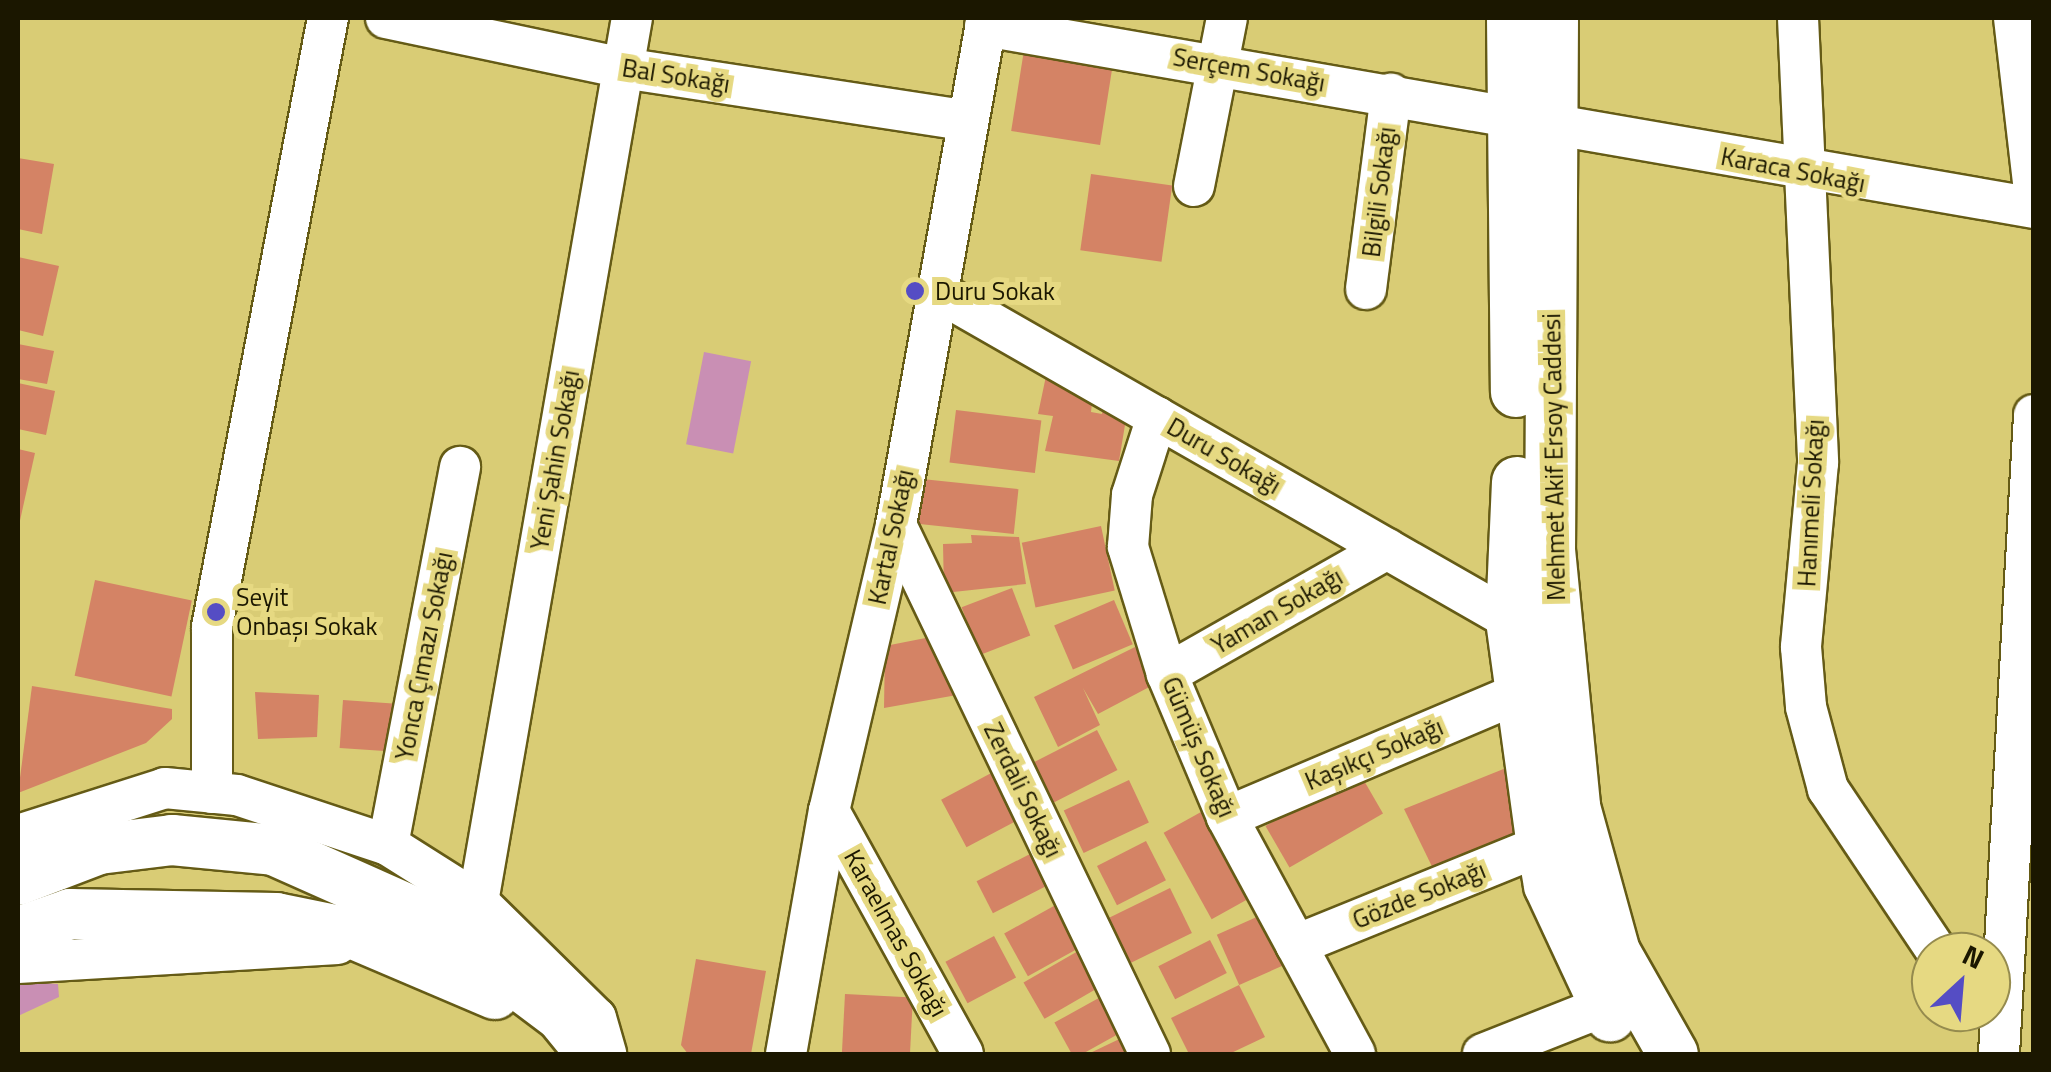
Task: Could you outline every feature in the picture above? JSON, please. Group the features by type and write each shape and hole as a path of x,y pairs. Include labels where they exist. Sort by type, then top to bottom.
{"main road":[{"name":"Mehmet Akif Ersoy Caddesi","path":"1512,18 1534,116 1550,550 1575,807 1615,952 1674,1054"},
{"name":"Mehmet Akif Ersoy Caddesi","path":"1553,18 1534,116 1510,620 1549,885 1604,1006 1633,1054"},
{"path":"18,880 99,849 172,840 274,850 436,922 561,1016 592,1054"},
{"path":"18,932 70,914 170,912 276,918 381,943 466,976 580,1054"}],"street":[{"path":"212,793 212,627 328,18"},
{"name":"Bal Sokağı","path":"386,18 623,68 968,122"},
{"name":"Yeni Şahin Sokağı","path":"478,902 632,18"},
{"path":"1194,186 1227,18"},
{"name":"Hanımeli Sokağı","path":"1798,18 1810,176 1818,463 1801,647 1806,707 1828,789 1924,932"},
{"path":"2014,18 2034,190"},
{"name":"Serçem Sokağı","path":"986,22 1218,65 1534,116"},
{"name":"Kartal Sokağı","path":"786,1054 830,811 896,526 986,22"},
{"name":"Bilgili Sokağı","path":"1366,289 1391,94"},
{"name":"Karaca Sokağı","path":"1534,116 1810,176 2034,208"},
{"name":"Duru Sokağı","path":"938,292 1510,620"},
{"name":"Gümüş Sokağı","path":"1156,417 1132,496 1128,547 1167,674 1227,817 1355,1054"},
{"path":"2008,932 2022,819 2033,434"},
{"name":"Yonca Çımazı Sokağı","path":"388,845 460,468"},
{"name":"Zerdali Sokağı","path":"896,526 1150,1054"},
{"name":"Yaman Sokağı","path":"1167,674 1386,549"},
{"name":"Kaşıkçı Sokağı","path":"1227,817 1520,692"},
{"path":"18,834 165,788 212,793 388,845 478,902 596,1018 606,1054"},
{"name":"Karaelmas Sokağı","path":"830,811 963,1054"},
{"name":"Gözde Sokağı","path":"1296,945 1542,845"},
{"path":"18,963 381,943"},
{"path":"1483,1054 1604,1006"}],"shaded area":[{"path":"704,352 751,361 733,453 686,444"},
{"path":"18,981 58,984 59,997 18,1016"}],"building":[{"path":"1024,50 1113,64 1100,145 1011,131"},
{"path":"18,158 54,164 42,234 18,229"},
{"path":"1091,174 1172,185 1161,262 1080,250"},
{"path":"18,257 59,266 43,336 18,330"},
{"path":"18,344 54,351 47,384 18,379"},
{"path":"1046,376 1094,386 1091,412 1102,414 1105,395 1127,413 1119,461 1045,451 1053,416 1038,414"},
{"path":"18,383 55,391 46,435 18,429"},
{"path":"956,410 1041,420 1035,473 950,463"},
{"path":"18,449 35,453 19,525 18,525"},
{"path":"922,479 1018,489 1014,534 917,524"},
{"path":"1101,526 1115,591 1035,607 1022,543"},
{"path":"971,535 1019,537 1026,584 944,593 943,544 972,543"},
{"path":"95,580 192,601 171,696 75,676"},
{"path":"1012,588 1030,636 980,655 962,607"},
{"path":"1114,600 1133,644 1073,670 1054,625"},
{"path":"946,634 957,695 884,708 885,646"},
{"path":"1135,647 1155,684 1098,714 1083,688 1100,725 1058,747 1034,697"},
{"path":"32,686 172,709 172,719 146,743 18,793"},
{"path":"255,692 319,695 317,737 258,739"},
{"path":"343,700 407,704 403,752 340,748"},
{"path":"1097,730 1117,770 1053,803 1033,763"},
{"path":"1506,768 1537,829 1441,885 1404,809"},
{"path":"995,771 1020,819 966,847 941,800"},
{"path":"1359,772 1383,814 1289,868 1265,826"},
{"path":"1129,780 1149,823 1084,853 1064,810"},
{"path":"1210,807 1258,894 1212,919 1164,833"},
{"path":"1146,841 1166,880 1117,905 1097,866"},
{"path":"1030,854 1046,886 993,913 977,881"},
{"path":"1170,888 1192,933 1129,964 1107,919"},
{"path":"1061,902 1085,945 1028,976 1004,934"},
{"path":"1268,912 1290,962 1239,985 1217,935"},
{"path":"994,936 1016,977 968,1003 945,962"},
{"path":"1210,940 1227,973 1175,999 1158,966"},
{"path":"1085,947 1106,983 1045,1019 1024,982"},
{"path":"696,959 766,971 751,1054 688,1054 681,1045"},
{"path":"1239,985 1265,1037 1229,1054 1189,1054 1171,1018"},
{"path":"845,994 913,998 910,1054 842,1054"},
{"path":"1106,994 1126,1030 1082,1054 1072,1054 1054,1023"},
{"path":"1132,1033 1144,1054 1088,1054"}],"place":[{"name":"Duru Sokak","path":"915,291"},
{"name":"Seyit Onbaşı Sokak","path":"216,612"}]}
